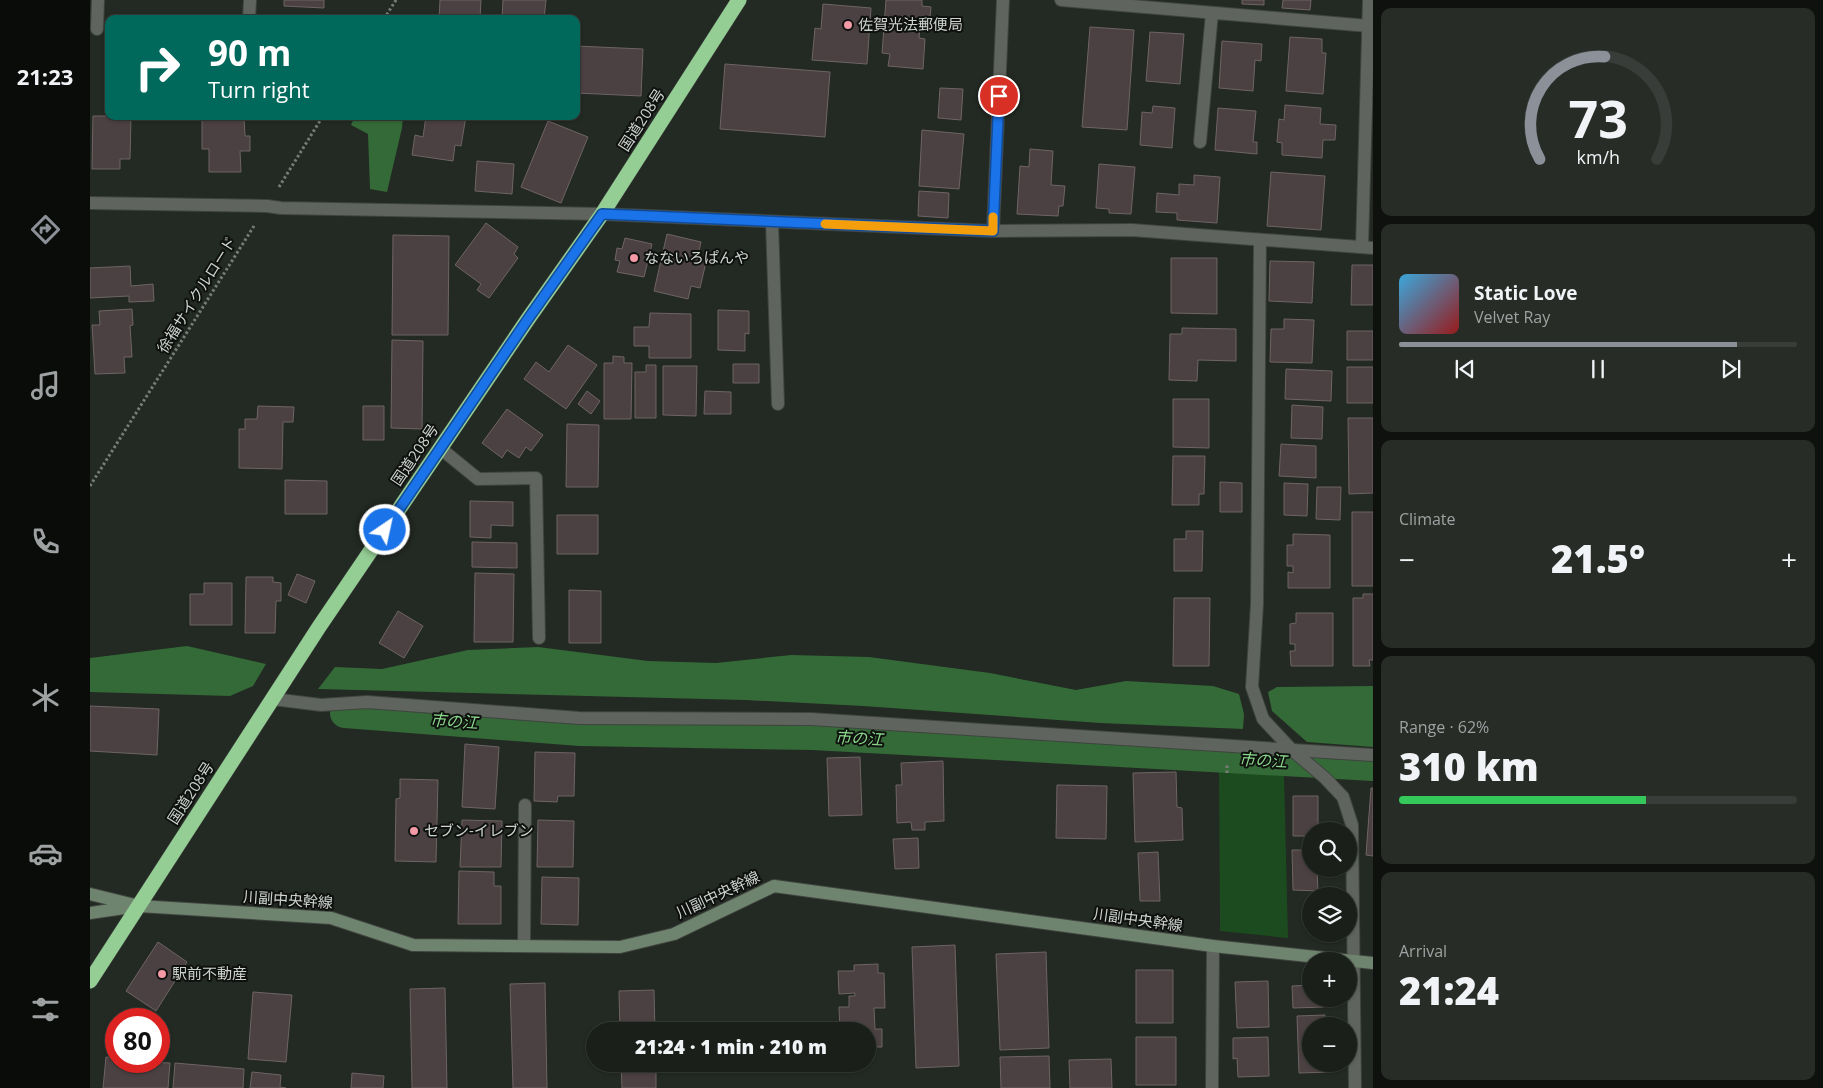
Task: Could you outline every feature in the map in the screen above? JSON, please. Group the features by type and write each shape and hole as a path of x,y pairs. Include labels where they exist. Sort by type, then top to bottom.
{"highway":[{"name":"国道208号","path":"90,981 273,699 440,448 602,214 739,0"}],"street":[{"path":"98,0 99,29"},
{"path":"249,15 250,0"},
{"path":"993,231 1003,0"},
{"path":"1061,0 1369,26"},
{"path":"90,204 267,206 387,212 602,214 993,231 1132,230 1368,248 1369,0"},
{"path":"1200,142 1212,13"},
{"path":"772,222 778,404"},
{"path":"1260,240 1257,604 1252,686 1263,719 1292,750 1325,778 1343,797 1352,826 1354,952"},
{"path":"440,448 478,479 536,478 539,638"},
{"path":"273,699 320,705 367,702 579,718 811,719 1373,755"},
{"path":"524,946 525,805"},
{"name":"川副中央幹線","path":"138,906 331,918 413,945 620,947 674,934 774,886 1213,946 1302,956"},
{"path":"90,894 138,906"},
{"path":"90,913 138,906"},
{"path":"1212,1088 1213,946"},
{"name":"川副中央幹線","path":"1357,962 1373,963"},
{"path":"1354,1007 1355,1088"}],"path":[{"path":"387,15 396,0"},
{"name":"徐福サイクルロード","path":"90,486 321,120"}],"shaded area":[{"path":"353,120 403,120 387,192 370,189 368,134 351,125"},
{"path":"187,646 266,664 253,686 230,696 90,692 90,658"},
{"path":"538,647 648,661 716,663 791,655 869,657 990,673 1076,690 1126,681 1213,686 1239,694 1244,714 1243,729 1100,723 863,706 745,700 318,689 335,667 382,669 468,650"},
{"path":"1373,686 1373,747 1307,742 1272,711 1268,692 1277,687"},
{"path":"1219,772 1284,775 1288,938 1220,931"}],"building":[{"path":"284,0 324,0 324,8 284,6"},
{"path":"440,0 481,0 480,15 439,15"},
{"path":"503,0 546,0 544,15 502,15"},
{"path":"886,0 922,0 922,6 931,7 929,28 920,27 919,38 925,39 923,69 888,66 890,54 882,53"},
{"path":"1242,0 1264,0 1264,5 1242,4"},
{"path":"1283,0 1311,0 1310,10 1282,8"},
{"path":"823,4 871,8 867,64 812,60 815,28 821,29"},
{"path":"1090,27 1134,30 1127,130 1082,127"},
{"path":"1150,32 1184,34 1180,84 1146,81"},
{"path":"1290,37 1322,39 1322,53 1326,53 1323,94 1286,91"},
{"path":"1222,41 1262,44 1261,61 1255,60 1253,91 1219,88"},
{"path":"580,46 643,49 641,96 580,93"},
{"path":"725,64 830,72 825,137 720,129"},
{"path":"940,88 963,89 961,120 938,118"},
{"path":"1285,105 1321,108 1320,124 1336,125 1335,140 1323,140 1322,158 1282,155 1282,143 1277,142 1279,119 1284,120"},
{"path":"1153,106 1175,108 1172,148 1140,145 1142,112 1152,113"},
{"path":"1218,108 1256,111 1253,142 1257,142 1257,154 1215,150"},
{"path":"93,116 105,116 105,120 131,120 130,159 120,159 120,169 92,169"},
{"path":"202,120 244,120 245,136 250,136 250,151 240,151 241,172 209,172 209,149 202,149"},
{"path":"425,120 465,120 461,146 455,145 453,161 412,155 415,135 423,137"},
{"path":"548,121 588,137 561,203 521,187"},
{"path":"922,130 964,134 959,189 919,186"},
{"path":"1030,149 1053,151 1051,185 1065,186 1063,206 1059,206 1058,216 1017,214 1020,166 1029,167"},
{"path":"477,161 514,164 512,194 475,191"},
{"path":"1099,164 1135,167 1131,214 1109,213 1109,209 1096,208"},
{"path":"1271,172 1325,176 1321,230 1267,226"},
{"path":"1194,175 1220,177 1217,223 1177,220 1177,213 1156,212 1157,193 1179,195 1179,184 1194,185"},
{"path":"919,191 949,193 948,218 918,216"},
{"path":"486,223 518,247 514,254 518,258 489,298 477,290 481,284 455,265"},
{"path":"667,234 701,242 697,260 706,262 700,288 691,286 688,299 654,291"},
{"path":"393,235 449,236 448,335 392,335"},
{"path":"625,238 652,244 644,277 617,272 620,261 615,260 617,248 622,249"},
{"path":"1171,258 1217,258 1217,314 1171,313"},
{"path":"1270,261 1314,262 1312,303 1269,301"},
{"path":"1352,265 1373,265 1373,305 1351,305"},
{"path":"130,266 131,286 153,284 154,301 129,302 129,296 90,298 90,268"},
{"path":"132,309 133,325 130,326 132,357 124,357 125,373 95,374 92,325 100,325 99,311"},
{"path":"718,310 749,311 749,334 745,333 745,351 718,350"},
{"path":"650,313 691,314 691,358 649,358 649,346 634,346 634,327 649,327"},
{"path":"1284,319 1314,320 1312,363 1270,362 1271,329 1284,329"},
{"path":"1182,328 1236,329 1236,361 1198,360 1197,381 1169,380 1170,334 1182,334"},
{"path":"1347,331 1373,331 1373,360 1347,360"},
{"path":"392,340 423,341 422,429 391,428"},
{"path":"568,345 597,365 566,409 524,379 536,362 549,372"},
{"path":"613,356 624,357 624,363 632,363 631,419 604,419 604,363 613,363"},
{"path":"733,364 759,364 759,383 733,383"},
{"path":"646,365 656,365 656,418 635,418 635,372 646,372"},
{"path":"663,366 697,366 696,416 663,415"},
{"path":"1347,367 1373,367 1373,403 1347,403"},
{"path":"1286,369 1332,371 1331,401 1285,399"},
{"path":"587,391 600,401 591,414 578,404"},
{"path":"705,391 731,392 731,414 704,414"},
{"path":"1173,399 1209,399 1209,448 1173,447"},
{"path":"1292,405 1323,407 1322,439 1291,438"},
{"path":"258,406 294,407 293,422 283,422 282,469 239,468 239,429 245,429 245,419 257,419"},
{"path":"363,406 384,406 384,440 363,440"},
{"path":"507,409 543,435 531,451 526,447 519,458 507,450 502,458 482,443"},
{"path":"1348,418 1373,418 1373,493 1349,494"},
{"path":"567,424 599,425 598,487 566,487"},
{"path":"1281,444 1316,446 1316,478 1279,476"},
{"path":"1173,456 1205,456 1204,494 1199,494 1199,505 1172,505"},
{"path":"285,480 327,481 327,514 285,514"},
{"path":"1220,482 1242,483 1242,512 1220,512"},
{"path":"1284,483 1308,484 1307,516 1284,515"},
{"path":"1317,487 1341,487 1340,520 1316,519"},
{"path":"470,501 513,502 513,526 491,525 491,538 470,537"},
{"path":"1352,512 1373,512 1373,586 1352,586"},
{"path":"557,515 598,515 598,554 557,554"},
{"path":"1186,531 1203,531 1202,571 1174,571 1174,539 1186,539"},
{"path":"1293,534 1330,535 1330,588 1288,588 1288,572 1293,573 1293,566 1287,566 1287,545 1293,545"},
{"path":"472,542 517,543 517,568 472,567"},
{"path":"475,573 514,574 513,642 474,642"},
{"path":"297,574 315,581 306,603 288,595"},
{"path":"246,577 273,577 273,582 281,583 281,601 276,601 275,633 245,633"},
{"path":"204,583 232,583 232,625 190,625 190,594 204,594"},
{"path":"569,590 601,591 601,643 569,643"},
{"path":"1363,594 1373,594 1373,660 1369,660 1370,666 1353,666 1353,598 1363,598"},
{"path":"1174,598 1210,598 1209,666 1173,666"},
{"path":"398,611 423,626 404,658 379,643"},
{"path":"1296,613 1333,613 1333,666 1291,666 1290,651 1295,651 1295,644 1290,644 1290,624 1296,623"},
{"path":"90,706 159,709 157,755 90,751"},
{"path":"465,744 499,747 495,809 462,807"},
{"path":"535,752 575,753 574,796 558,796 557,802 534,801"},
{"path":"860,757 862,815 829,816 827,758"},
{"path":"943,761 944,821 925,822 925,830 912,830 911,822 897,823 896,785 902,785 901,763"},
{"path":"1176,772 1177,807 1182,808 1183,840 1135,842 1133,773"},
{"path":"400,779 438,780 436,862 395,861 396,799 400,798"},
{"path":"1057,785 1107,786 1106,839 1056,838"},
{"path":"1371,788 1373,788 1373,856 1366,855"},
{"path":"1293,796 1318,796 1318,822 1302,822 1302,836 1293,836"},
{"path":"462,820 502,821 501,867 460,867"},
{"path":"538,820 574,821 573,867 537,867"},
{"path":"918,838 919,868 895,869 893,839"},
{"path":"1292,850 1302,850 1302,877 1317,877 1318,887 1302,887 1302,890 1293,890"},
{"path":"1158,852 1160,901 1140,901 1138,853"},
{"path":"459,871 494,872 494,886 501,886 501,924 458,924"},
{"path":"542,877 579,878 578,925 541,924"},
{"path":"158,942 187,962 158,1008 152,1008 126,991"},
{"path":"955,945 959,1066 916,1068 912,947"},
{"path":"1046,952 1049,1048 1000,1050 996,954"},
{"path":"878,964 878,973 884,973 885,1008 874,1008 875,1022 840,1022 839,1007 849,1007 849,996 855,996 855,993 839,994 838,971 854,971 854,965"},
{"path":"1136,970 1173,970 1173,1023 1136,1023"},
{"path":"1268,981 1269,1027 1237,1028 1235,982"},
{"path":"545,983 547,1088 513,1088 510,984"},
{"path":"1302,985 1302,1007 1324,1007 1293,1008 1292,986"},
{"path":"445,988 447,1088 412,1088 410,989"},
{"path":"654,990 655,1022 620,1022 619,991"},
{"path":"253,992 292,995 286,1062 248,1059"},
{"path":"1325,1015 1325,1017 1302,1017 1302,1072 1332,1072 1299,1073 1297,1016"},
{"path":"876,1029 882,1029 882,1047 876,1047"},
{"path":"1136,1037 1176,1037 1176,1085 1136,1085"},
{"path":"1268,1037 1269,1076 1238,1077 1237,1058 1233,1059 1233,1038"},
{"path":"1049,1056 1050,1088 1001,1088 1000,1057"},
{"path":"1111,1059 1112,1088 1070,1088 1069,1060"},
{"path":"175,1063 244,1069 243,1088 173,1088"},
{"path":"105,1067 105,1073 169,1073 168,1088 103,1088"},
{"path":"252,1072 281,1075 280,1087 286,1088 250,1088"},
{"path":"621,1072 656,1072 656,1088 622,1088"},
{"path":"352,1073 384,1076 383,1088 351,1088"}],"waterway":[{"name":"市の江","path":"345,713 580,731 813,735 1373,766"}],"slow traffic":[{"path":"825,224 993,231 993,217"}],"place":[{"name":"佐賀光法郵便局","path":"848,25"},
{"name":"なないろぱんや","path":"634,258"},
{"name":"セブン-イレブン","path":"414,831"},
{"name":"駅前不動産","path":"162,974"}],"route":[{"path":"385,530 528,319 602,214 993,231 999,96"}]}
